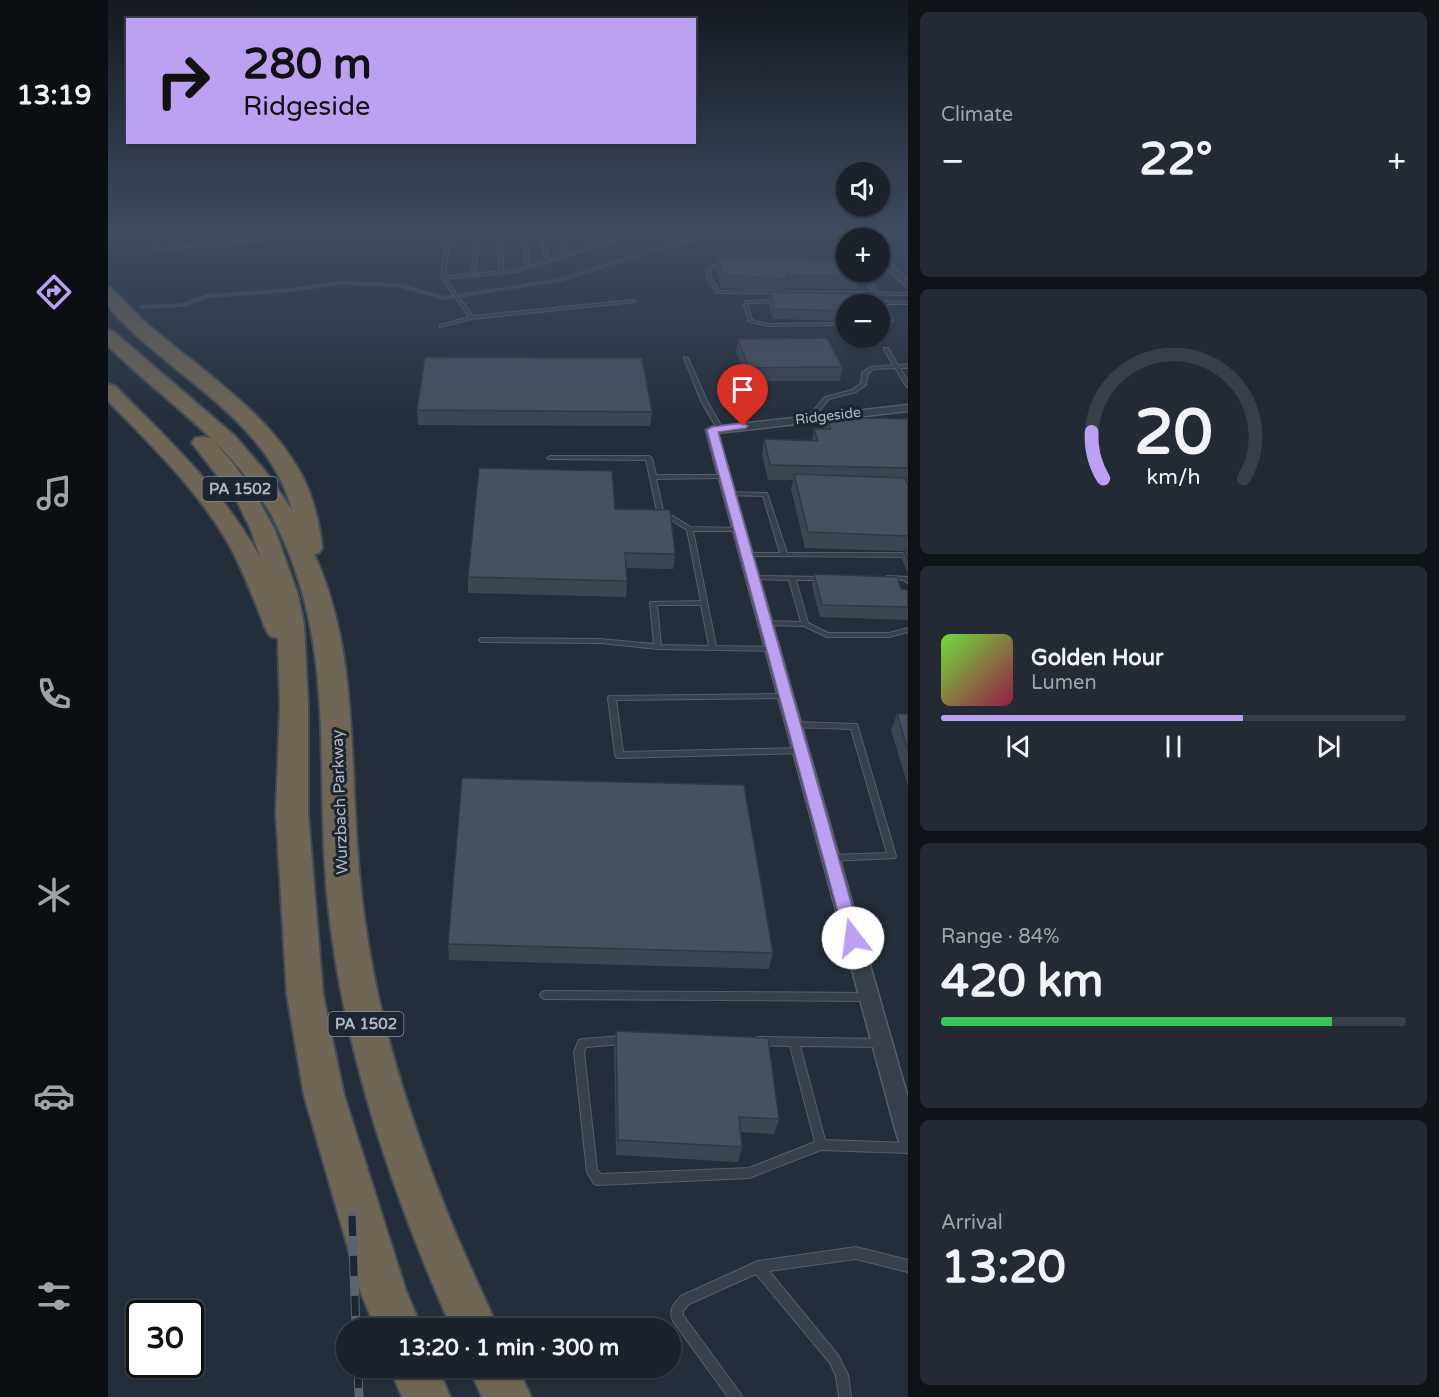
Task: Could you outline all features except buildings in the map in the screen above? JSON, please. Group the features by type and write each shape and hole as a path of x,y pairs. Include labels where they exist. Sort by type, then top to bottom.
{"highway":[{"path":"111,298 129,318 210,386 264,439 285,467 295,485 307,525 316,588"},
{"name":"Wurzbach Parkway","path":"108,336 217,430 246,462 289,526 316,588 327,630 337,701 343,891 353,964 375,1067 412,1177 470,1318"},
{"name":"PA 1502","path":"108,357 198,437 225,468 248,501 263,530 285,595 291,625 294,706 292,813 305,994 324,1095 384,1293 394,1318"},
{"path":"108,390 166,449 219,511 252,565 293,665"},
{"path":"418,1378 426,1397"},
{"path":"498,1378 507,1397"}],"street":[{"name":"Ridgeside","path":"716,430 908,408"},
{"path":"716,430 725,476 908,1136"}],"lane":[{"path":"458,298 472,318"},
{"path":"442,326 472,318 634,301"},
{"path":"787,301 748,302 746,304 750,321 767,325 836,324"},
{"path":"890,303 908,303"},
{"path":"886,349 908,385"},
{"path":"686,358 716,430"},
{"path":"810,418 827,398 854,391 864,384 865,374 872,368 908,366"},
{"path":"550,458 649,458 660,511 690,529 740,529"},
{"path":"653,477 725,476"},
{"path":"730,494 765,494 783,555"},
{"path":"690,529 713,648"},
{"path":"747,555 908,555"},
{"path":"754,578 825,578"},
{"path":"792,578 805,624"},
{"path":"883,578 906,578 908,581"},
{"path":"658,647 653,603 704,603"},
{"path":"766,623 805,624 827,635 889,635 908,630"},
{"path":"483,640 600,640 658,647 773,648"},
{"path":"786,696 612,698 619,755 801,752"},
{"path":"794,725 854,726 892,856 831,858"},
{"path":"545,995 870,997"},
{"path":"632,1040 596,1040 583,1043 579,1052 592,1172 598,1180 749,1173 821,1145 908,1148"},
{"path":"751,1041 882,1043"},
{"path":"794,1041 821,1145"},
{"path":"736,1397 677,1317 677,1309 685,1300 758,1267 856,1253 908,1266"},
{"path":"758,1267 834,1359 842,1375 845,1397"}],"waterway":[{"path":"141,307 183,305 202,298"}],"railway":[{"path":"352,1216 356,1318"},
{"path":"358,1378 359,1397"}],"route":[{"path":"743,426 712,430 853,938"}]}
